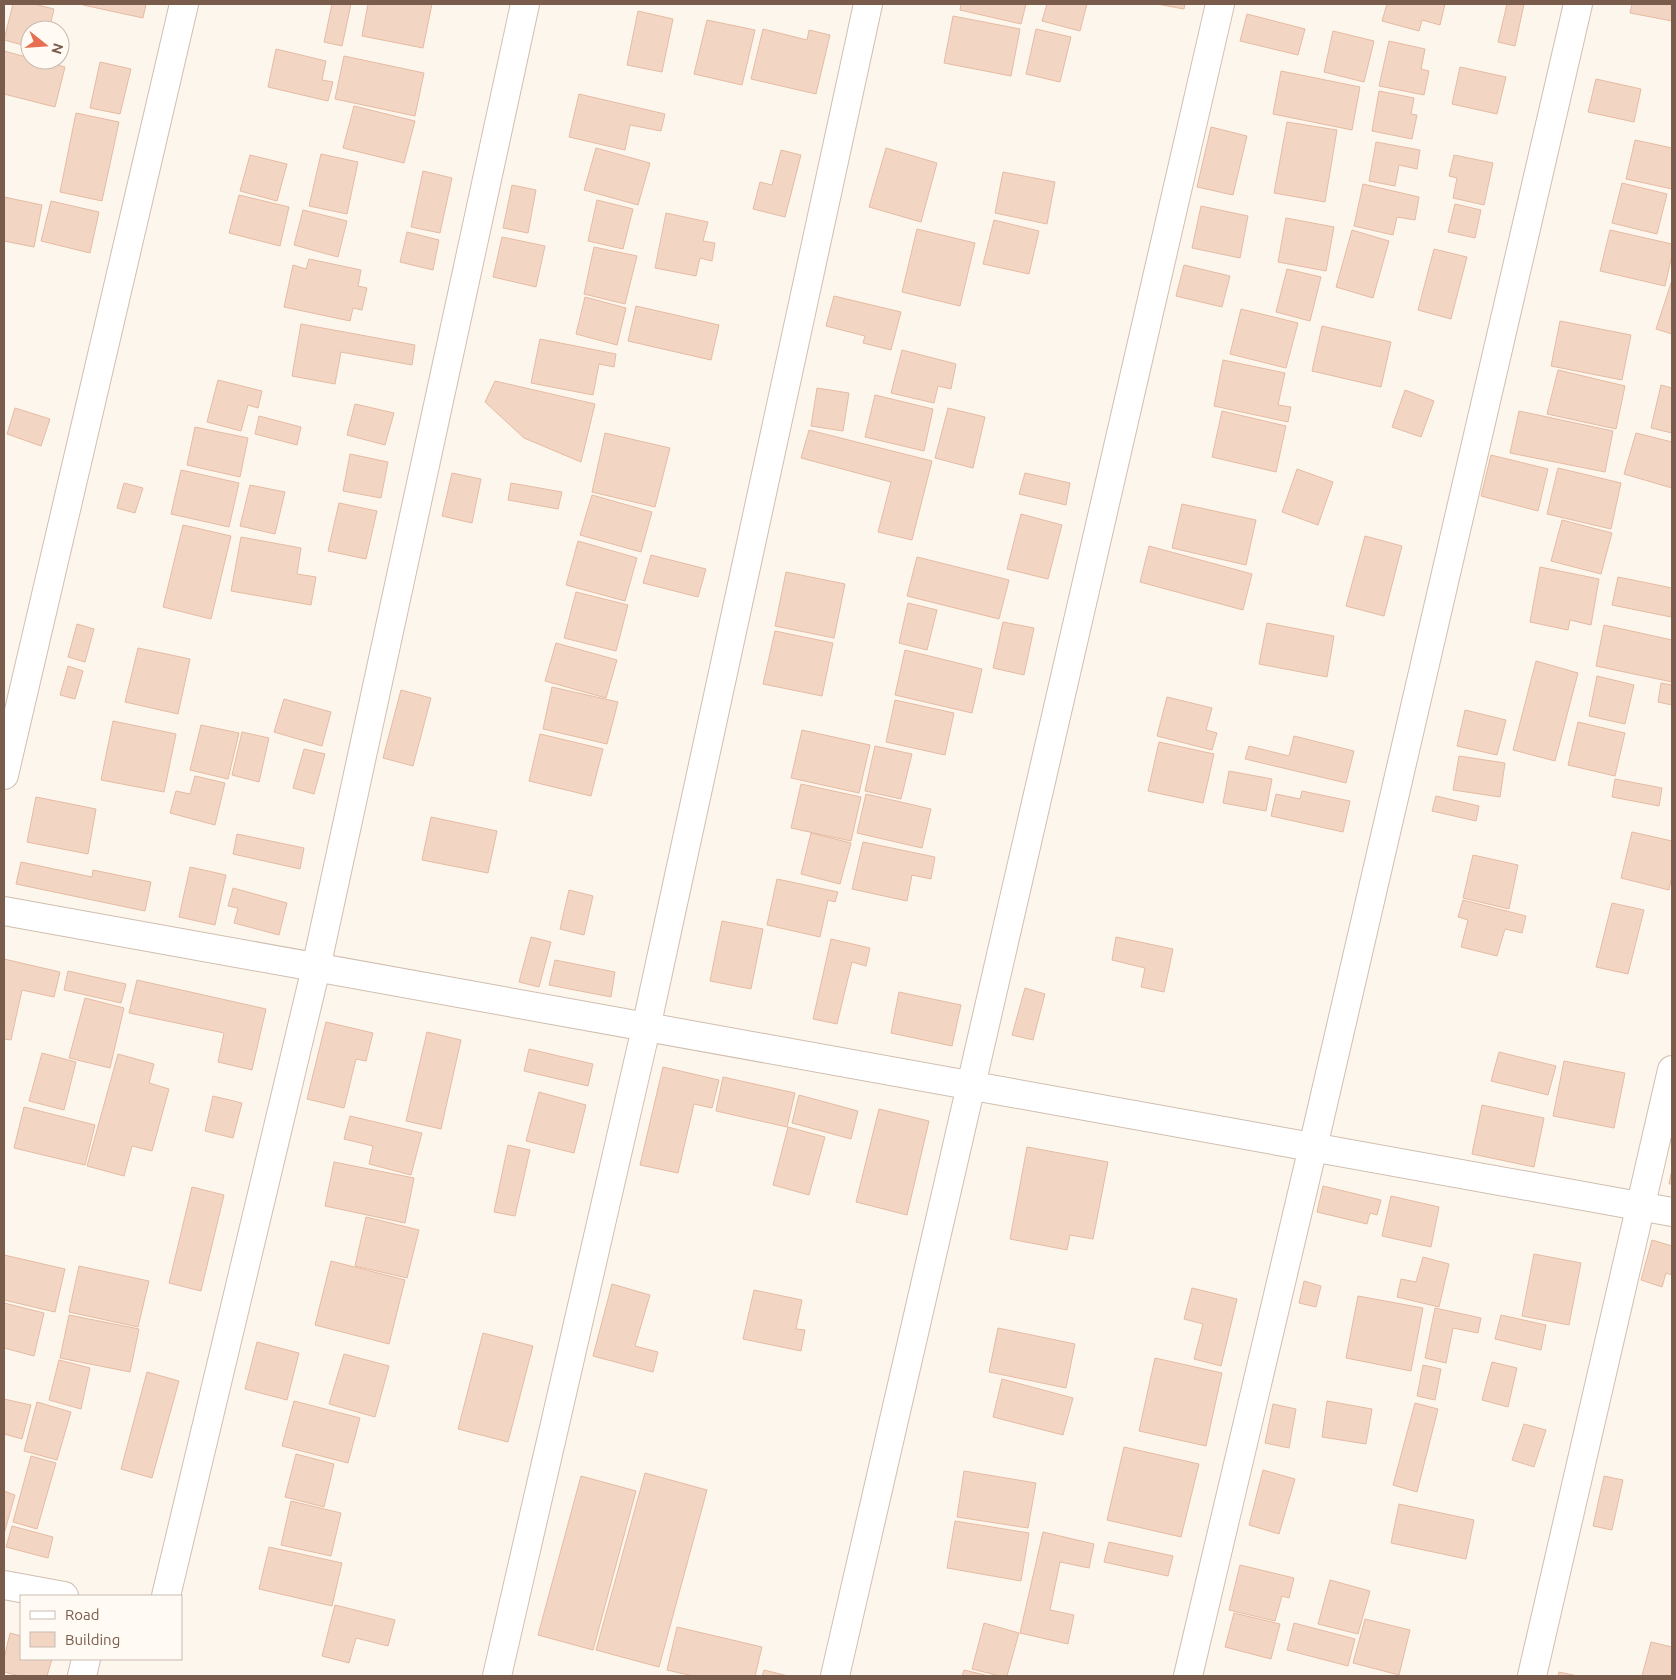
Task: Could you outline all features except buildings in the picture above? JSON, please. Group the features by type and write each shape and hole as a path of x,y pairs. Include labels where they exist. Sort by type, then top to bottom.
{"street":[{"path":"4,775 184,4"},
{"path":"166,1595 316,968 525,4"},
{"path":"497,1676 646,1028 868,4"},
{"path":"835,1676 1220,4"},
{"path":"1188,1676 1313,1147 1578,4"},
{"path":"4,911 1672,1212"},
{"path":"1532,1676 1672,1070"},
{"path":"4,1585 59,1595"},
{"path":"82,1676 86,1660"}]}
